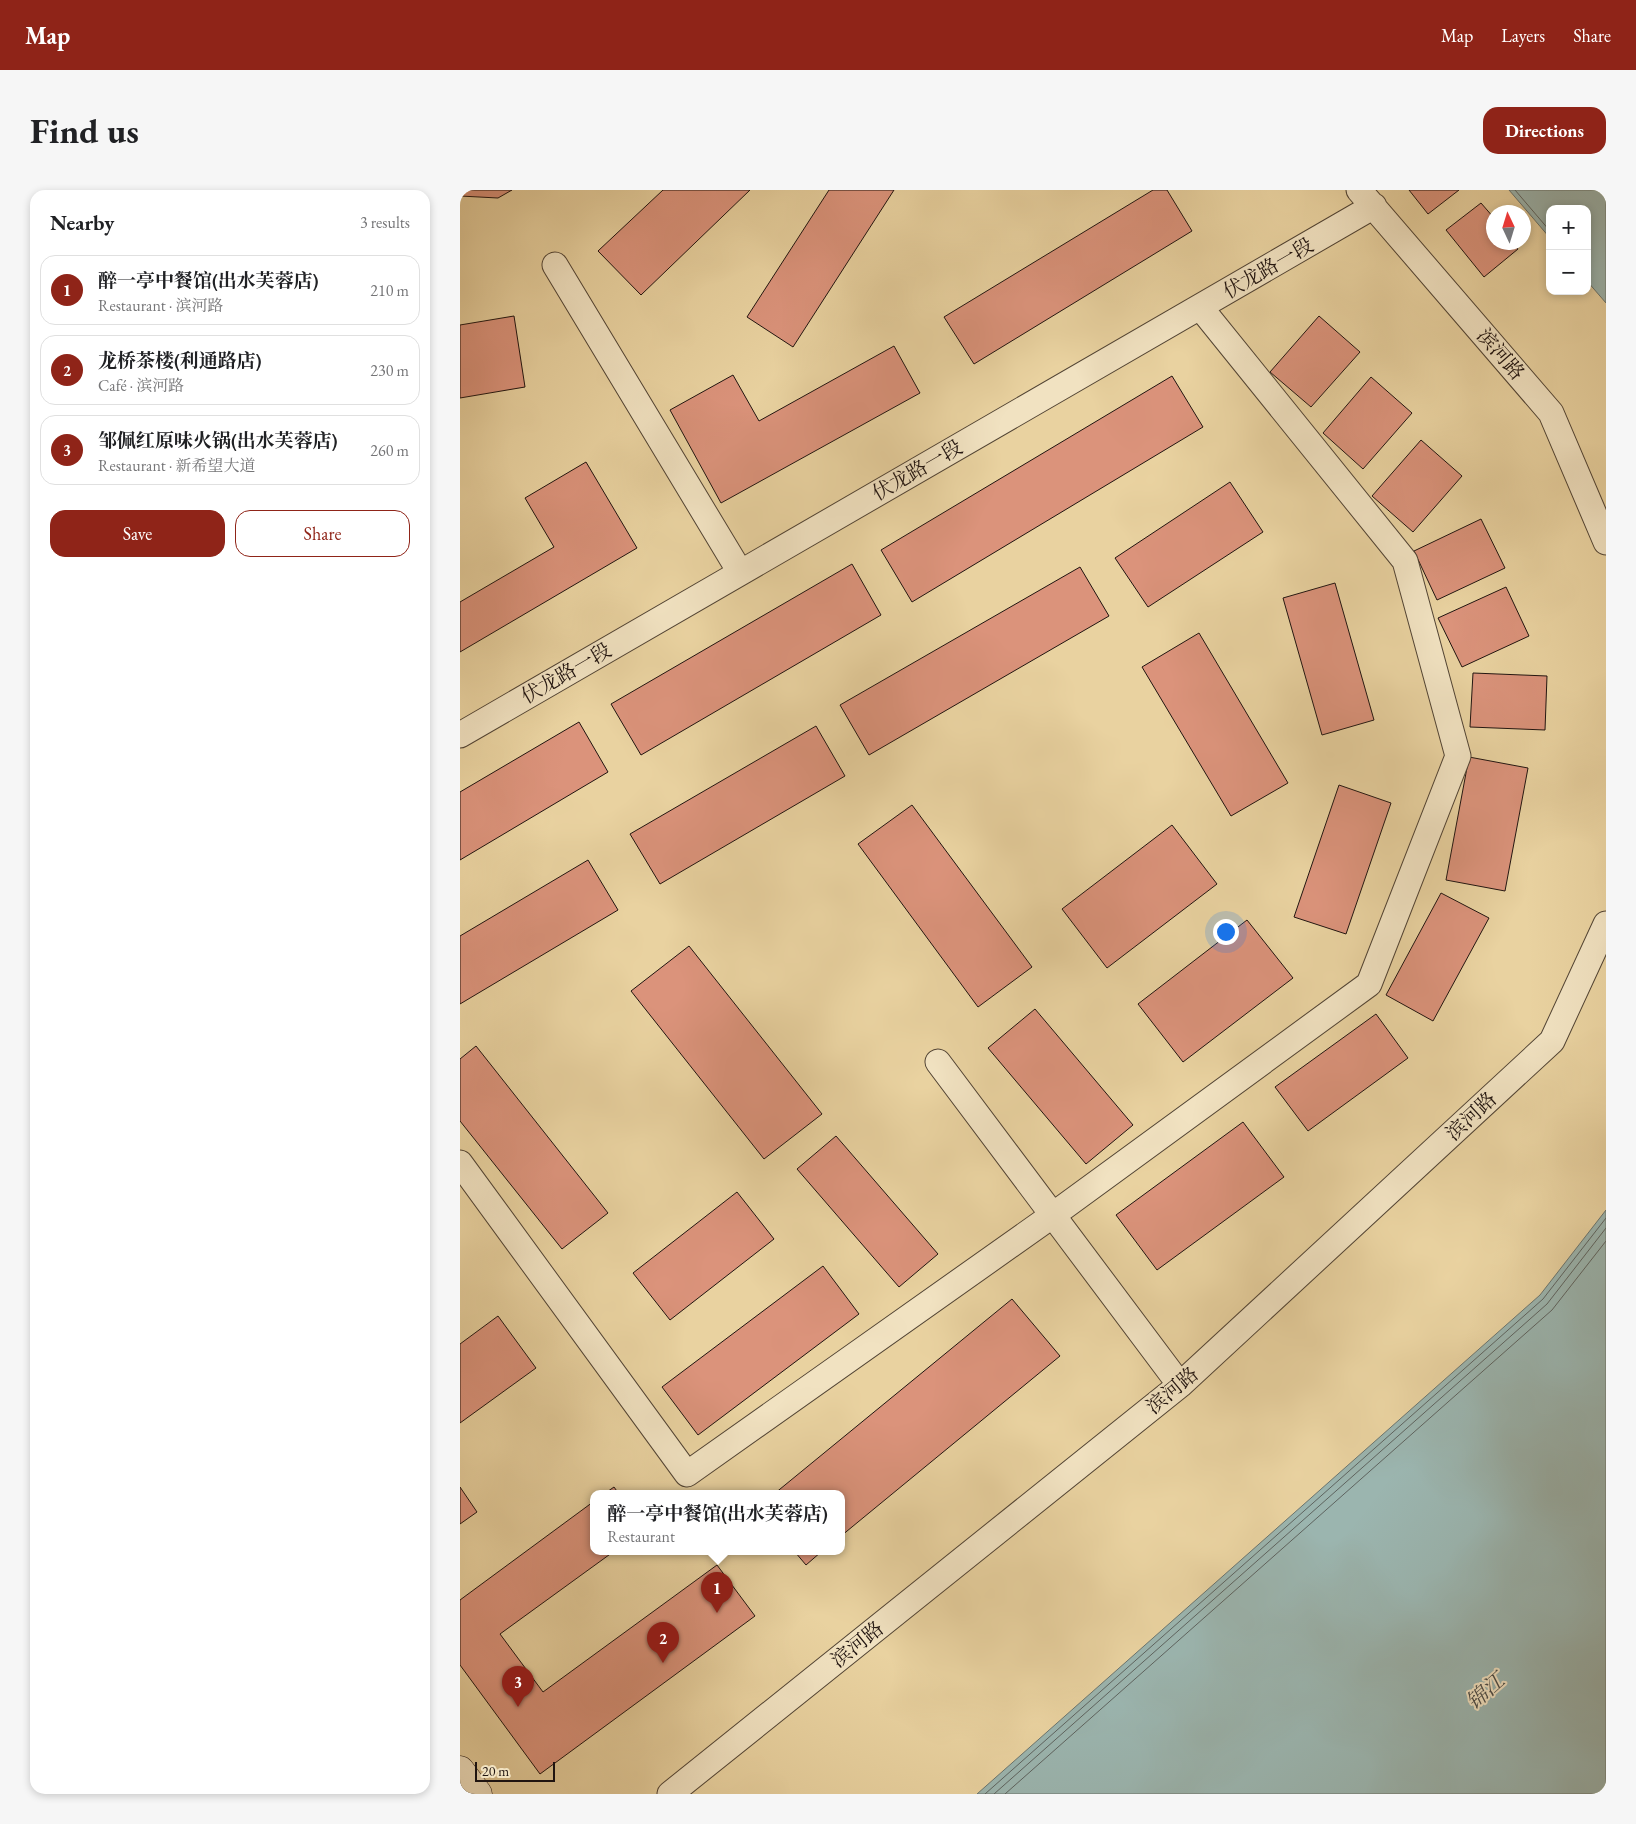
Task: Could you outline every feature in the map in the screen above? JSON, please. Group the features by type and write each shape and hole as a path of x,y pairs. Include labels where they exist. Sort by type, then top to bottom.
{"street":[{"name":"伏龙路一段","path":"460,735 1200,307 1366,198"},
{"name":"滨河路","path":"1366,198 1552,413 1606,542"},
{"path":"554,265 740,572"},
{"path":"460,1163 687,1474 1053,1215 1369,984 1458,756 1405,561 1200,307"},
{"name":"滨河路","path":"670,1794 1180,1385 1552,1041 1606,924"},
{"path":"938,1062 1180,1385"},
{"path":"460,1770 478,1794"}],"water":[{"path":"1509,190 1606,190 1606,303 1591,286 1591,205 1546,205 1546,233 1531,216 1531,205 1522,205"},
{"name":"锦江","path":"1606,1210 1606,1794 977,1794 1540,1295"}],"building":[{"path":"460,190 512,190 498,198 460,196"},
{"path":"663,190 750,190 641,295 598,251"},
{"path":"829,190 894,190 793,347 747,317"},
{"path":"1153,190 1167,190 1192,231 974,364 944,317"},
{"path":"1409,190 1459,190 1428,214"},
{"path":"1481,203 1486,209 1486,250 1517,250 1484,277 1446,230"},
{"path":"514,316 525,387 460,398 460,325"},
{"path":"1319,316 1360,352 1311,407 1270,372"},
{"path":"894,346 920,393 721,503 670,410 733,375 759,421"},
{"path":"1172,376 1203,427 912,602 881,550"},
{"path":"1371,377 1412,413 1363,469 1323,433"},
{"path":"1421,440 1462,476 1413,532 1372,496"},
{"path":"586,462 637,548 460,652 460,602 554,547 525,498"},
{"path":"1230,482 1263,532 1148,607 1115,558"},
{"path":"1481,519 1505,568 1437,600 1414,551"},
{"path":"852,564 881,615 641,755 611,704"},
{"path":"1080,567 1109,616 869,755 840,705"},
{"path":"1335,583 1374,720 1322,735 1283,598"},
{"path":"1506,587 1529,636 1462,667 1438,618"},
{"path":"1199,633 1288,783 1231,816 1142,667"},
{"path":"1473,673 1547,676 1545,730 1470,727"},
{"path":"579,722 608,772 460,860 460,792"},
{"path":"816,726 845,776 660,884 630,834"},
{"path":"1469,757 1528,768 1505,891 1446,880"},
{"path":"1339,785 1391,803 1346,934 1294,917"},
{"path":"912,805 1032,967 978,1007 858,844"},
{"path":"1172,825 1217,884 1107,968 1062,909"},
{"path":"588,860 618,910 460,1004 460,936"},
{"path":"1441,893 1489,918 1433,1021 1386,995"},
{"path":"1247,920 1293,978 1183,1062 1138,1004"},
{"path":"689,946 822,1114 764,1159 631,991"},
{"path":"1035,1009 1133,1125 1086,1164 988,1048"},
{"path":"1376,1014 1408,1058 1308,1131 1275,1087"},
{"path":"476,1046 608,1213 562,1249 460,1121 460,1059"},
{"path":"1243,1122 1284,1177 1157,1270 1116,1215"},
{"path":"836,1136 938,1254 899,1287 797,1169"},
{"path":"737,1192 774,1239 670,1320 633,1273"},
{"path":"823,1266 859,1314 698,1435 662,1387"},
{"path":"1012,1299 1060,1356 845,1533 845,1490 779,1490"},
{"path":"498,1316 536,1368 460,1423 460,1344"},
{"path":"460,1487 477,1512 460,1524"},
{"path":"590,1504 590,1555 609,1555 500,1634 543,1692 717,1565 755,1616 540,1774 460,1665 460,1600"},
{"path":"798,1555 818,1555 806,1565"}],"place":[{"name":"醉一亭中餐馆(出水芙蓉店)","path":"717,1613"},
{"name":"龙桥茶楼(利通路店)","path":"663,1663"},
{"name":"邹佩红原味火锅(出水芙蓉店)","path":"518,1707"}]}
